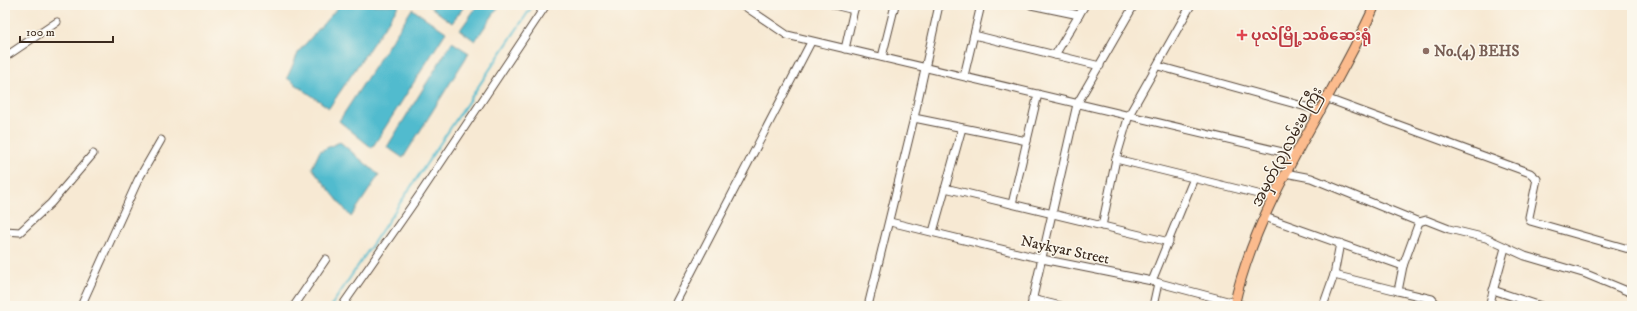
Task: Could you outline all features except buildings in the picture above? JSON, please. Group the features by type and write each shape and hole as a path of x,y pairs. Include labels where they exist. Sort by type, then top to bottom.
{"main road":[{"name":"အမှတ်(၃)လမ်းမ ကြီး","path":"1234,305 1252,248 1285,173 1328,99 1375,5"}],"street":[{"path":"342,306 420,194 546,5"},
{"path":"743,5 787,35 811,42 844,48 964,76 1295,155"},
{"path":"834,5 855,7 844,48"},
{"path":"882,57 895,5"},
{"path":"868,306 890,222 939,5"},
{"path":"964,76 981,5"},
{"path":"1033,5 1079,15"},
{"path":"1055,55 1085,5"},
{"path":"1061,306 1032,302 1077,104 1134,5"},
{"path":"1102,226 1116,159 1129,115 1158,66 1191,5"},
{"path":"5,57 57,22"},
{"path":"974,36 1100,66"},
{"path":"674,306 811,42"},
{"path":"1158,66 1321,111"},
{"path":"1012,204 1038,94"},
{"path":"1328,99 1530,173 1537,179 1528,217 1530,220 1632,250"},
{"path":"914,118 1027,141"},
{"path":"933,232 962,128"},
{"path":"81,306 138,180 161,140"},
{"path":"5,231 20,232 51,203 94,154"},
{"path":"1116,159 1274,198"},
{"path":"1285,173 1312,178 1419,222 1426,220 1449,229 1486,238 1505,248 1555,266 1586,274 1632,293"},
{"path":"1153,306 1155,282 1194,178"},
{"path":"945,188 1169,242"},
{"path":"1265,217 1403,266"},
{"name":"Naykyar Street","path":"890,222 1042,259 1155,282 1234,305 1246,306"},
{"path":"1398,291 1403,266 1419,222"},
{"path":"1323,306 1334,275 1340,243"},
{"path":"1489,306 1505,248"},
{"path":"294,306 326,259"},
{"path":"1334,275 1432,299 1438,306"},
{"path":"1493,290 1541,306"}],"water":[{"path":"340,5 399,5 329,108 287,78 299,51"},
{"path":"428,5 465,5 452,23"},
{"path":"478,5 500,5 475,41 460,30"},
{"path":"412,9 446,32 372,148 339,121"},
{"path":"452,42 469,53 403,158 387,147"},
{"path":"340,142 379,175 351,217 312,168 320,151"}],"waterway":[{"path":"331,306 533,5"}],"place":[{"name":"ပုလဲမြို့သစ်ဆေးရုံ","path":"1242,35"},
{"name":"No.(4) BEHS","path":"1426,51"}]}
